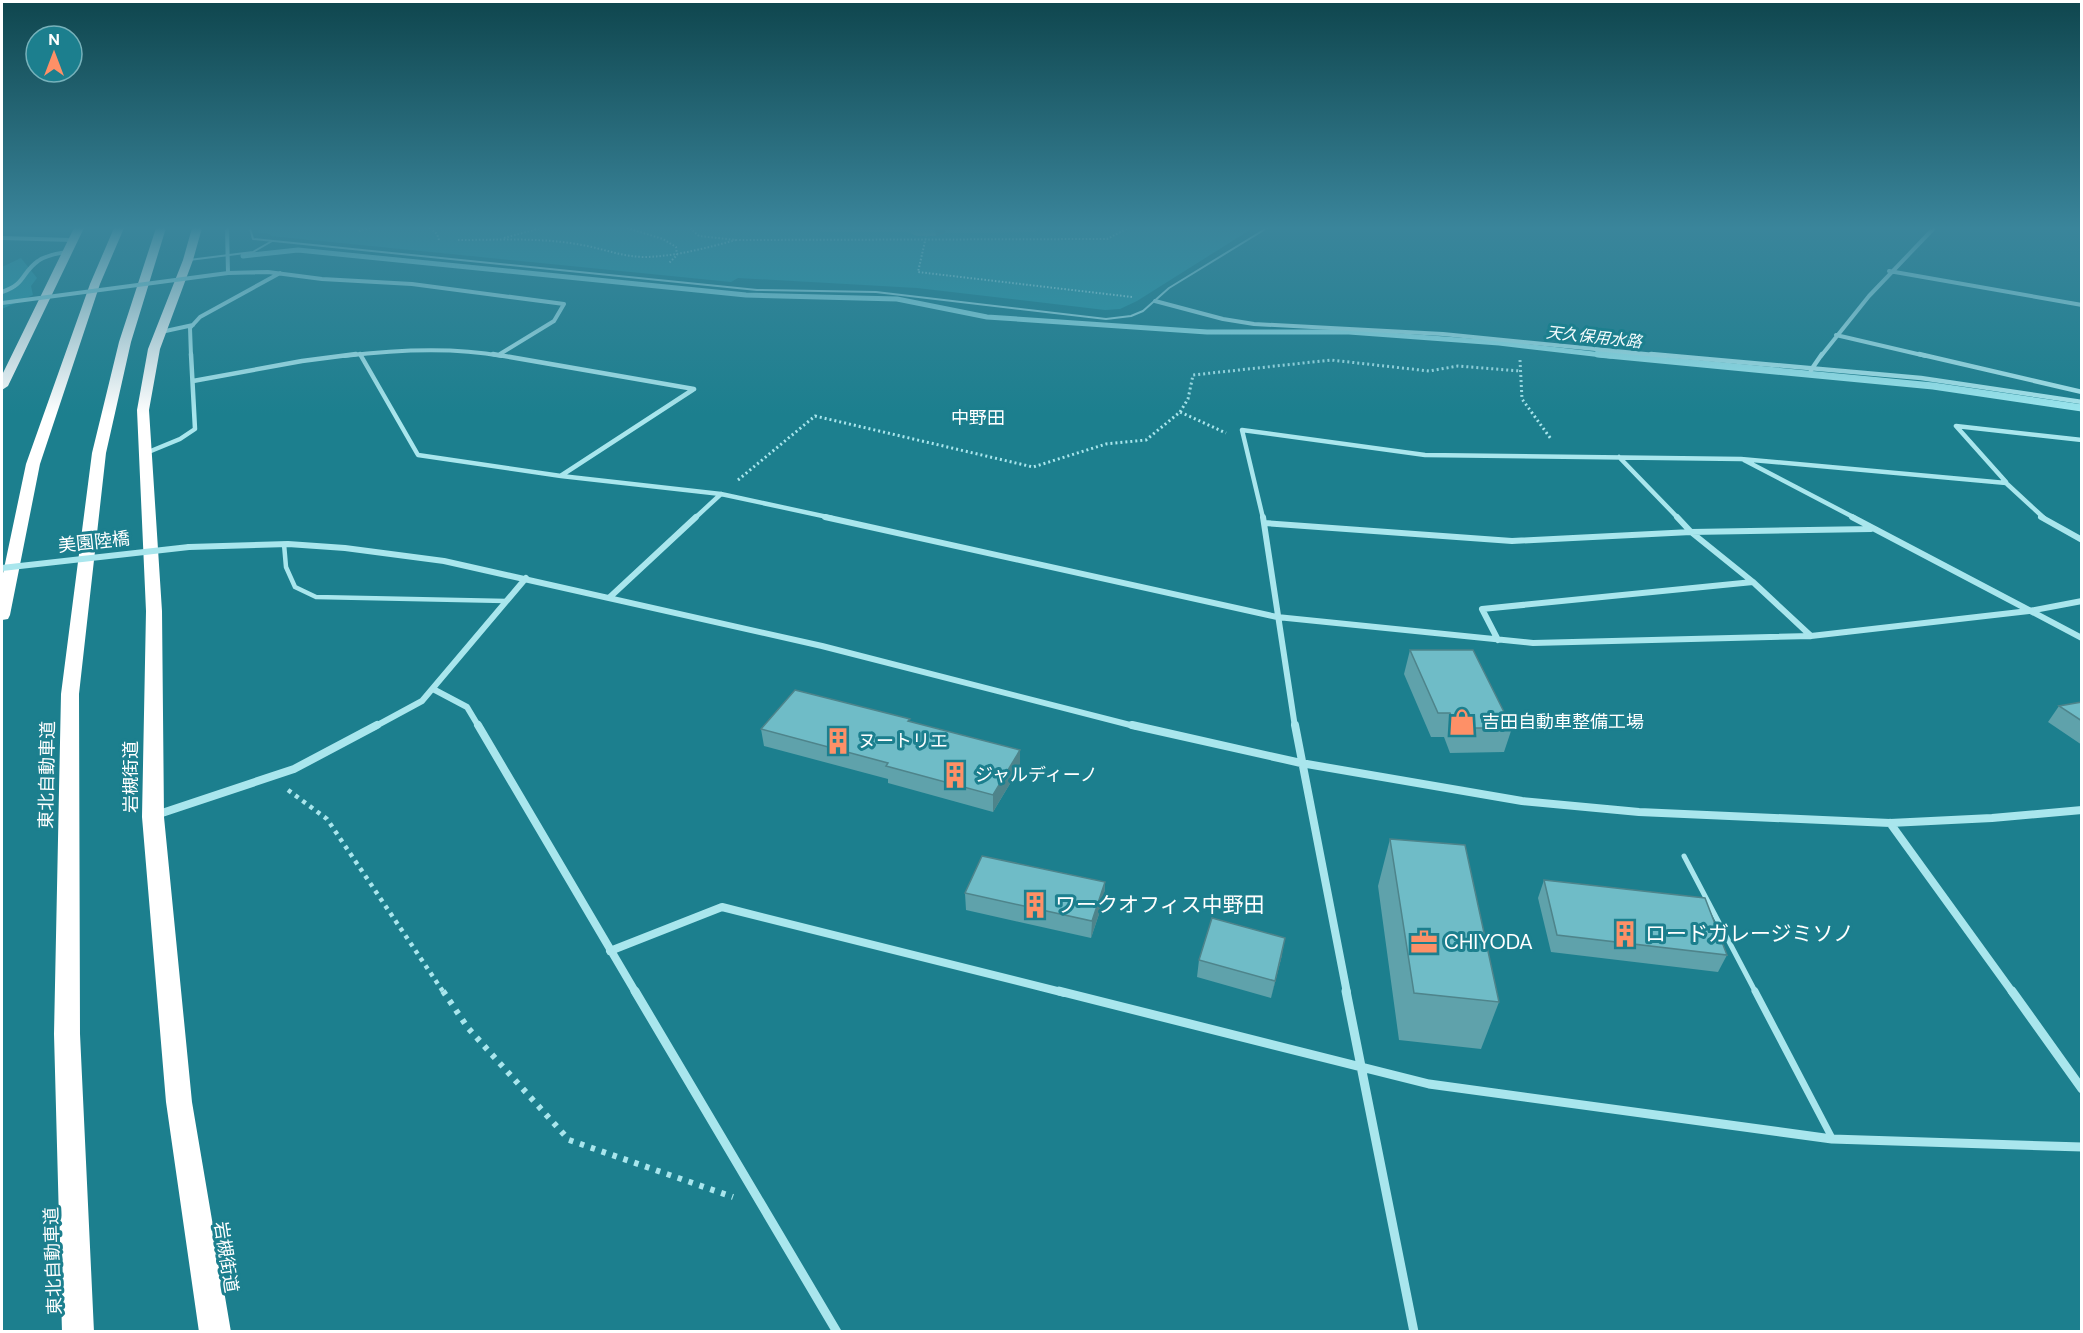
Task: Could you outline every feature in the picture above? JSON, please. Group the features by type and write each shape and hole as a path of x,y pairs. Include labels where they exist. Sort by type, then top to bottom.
{"highway":[{"path":"2,386 48,290"},
{"path":"2,615 33,464 93,290"},
{"name":"東北自動車道","path":"78,1332 67,1034 70,694 99,453 125,342 141,290"},
{"name":"岩槻街道","path":"177,290 154,349 143,410 154,611 153,817 179,1102 215,1332"}],"street":[{"path":"2,303 98,290"},
{"path":"146,453 180,439 195,429 190,328 200,317 249,290"},
{"path":"454,290 564,304 554,321 500,354"},
{"path":"1811,370 1873,290"},
{"path":"1998,290 2082,305"},
{"path":"1155,301 1222,319 1254,324 1443,334 1811,370 1921,378 2082,402"},
{"path":"161,332 193,325"},
{"path":"1836,335 2082,392"},
{"path":"193,381 303,361 360,354 430,351 500,354 694,389 561,476"},
{"path":"360,354 418,455 561,476 721,494 1277,617 1533,643 1811,636 2082,602"},
{"path":"2082,440 1956,426 2031,511 2048,524 2082,540"},
{"path":"1414,1332 1301,764 1264,523 1242,430 1425,455 1741,459 2007,483"},
{"path":"1619,457 1691,532 1754,582 1811,636"},
{"path":"1741,459 2082,638"},
{"path":"610,597 721,494"},
{"path":"1264,523 1512,541 1691,532 1871,529"},
{"name":"美園陸橋","path":"2,568 189,547 284,544 345,548 444,561 526,578 822,646 1147,729 1301,764 1522,801 1639,812 1890,823 1992,818 2082,810"},
{"path":"153,817 294,769 422,701 526,578"},
{"path":"1498,640 1482,609 1754,582"},
{"path":"433,689 467,706 837,1332"},
{"path":"1890,823 2082,1089"},
{"path":"610,951 722,907 1429,1084 1832,1139 2082,1147"}],"lane":[{"path":"769,290 876,292 1106,319 1131,316 1143,311 1167,290"},
{"path":"284,544 286,567 295,587 316,597 507,601"},
{"path":"1684,856 1832,1139"}],"path":[{"path":"1067,290 1155,301"},
{"path":"1520,341 1522,399 1564,457"},
{"path":"721,494 815,416 1033,467 1106,444 1146,440 1180,412 1188,399 1193,375 1331,360 1429,371 1458,366 1520,371"},
{"path":"1180,412 1244,441"},
{"path":"269,777 327,819 468,1028 569,1140 762,1207"}],"shaded area":[{"path":"2,290 32,290 33,295 2,309"},
{"path":"936,290 1154,290 1120,309 1105,310"}],"building":[{"path":"1410,650 1473,650 1512,728 1457,728 1450,713 1438,713"},
{"path":"795,690 1020,750 993,795 886,766 888,763 761,729"},
{"path":"2082,702 2082,721 2059,706"},
{"path":"1390,839 1465,845 1499,1002 1414,993"},
{"path":"982,856 1105,882 1092,921 965,893"},
{"path":"1544,880 1705,898 1727,955 1557,935"},
{"path":"1212,918 1285,938 1275,981 1199,960"}],"waterway":[{"name":"天久保用水路","path":"698,290 746,295 897,299 987,317 1207,332 1349,332 1499,343 1611,356"},
{"name":"天久保用水路","path":"1598,354 1933,386 2082,408"}],"place":[{"name":"吉田自動車整備工場","path":"1462,722"},
{"name":"ヌートリエ","path":"838,741"},
{"name":"ジャルディーノ","path":"955,775"},
{"name":"ワークオフィス中野田","path":"1035,905"},
{"name":"ロードガレージミソノ","path":"1625,934"},
{"name":"CHIYODA","path":"1424,942"}],"district":[{"name":"中野田","path":"978,418"}]}
